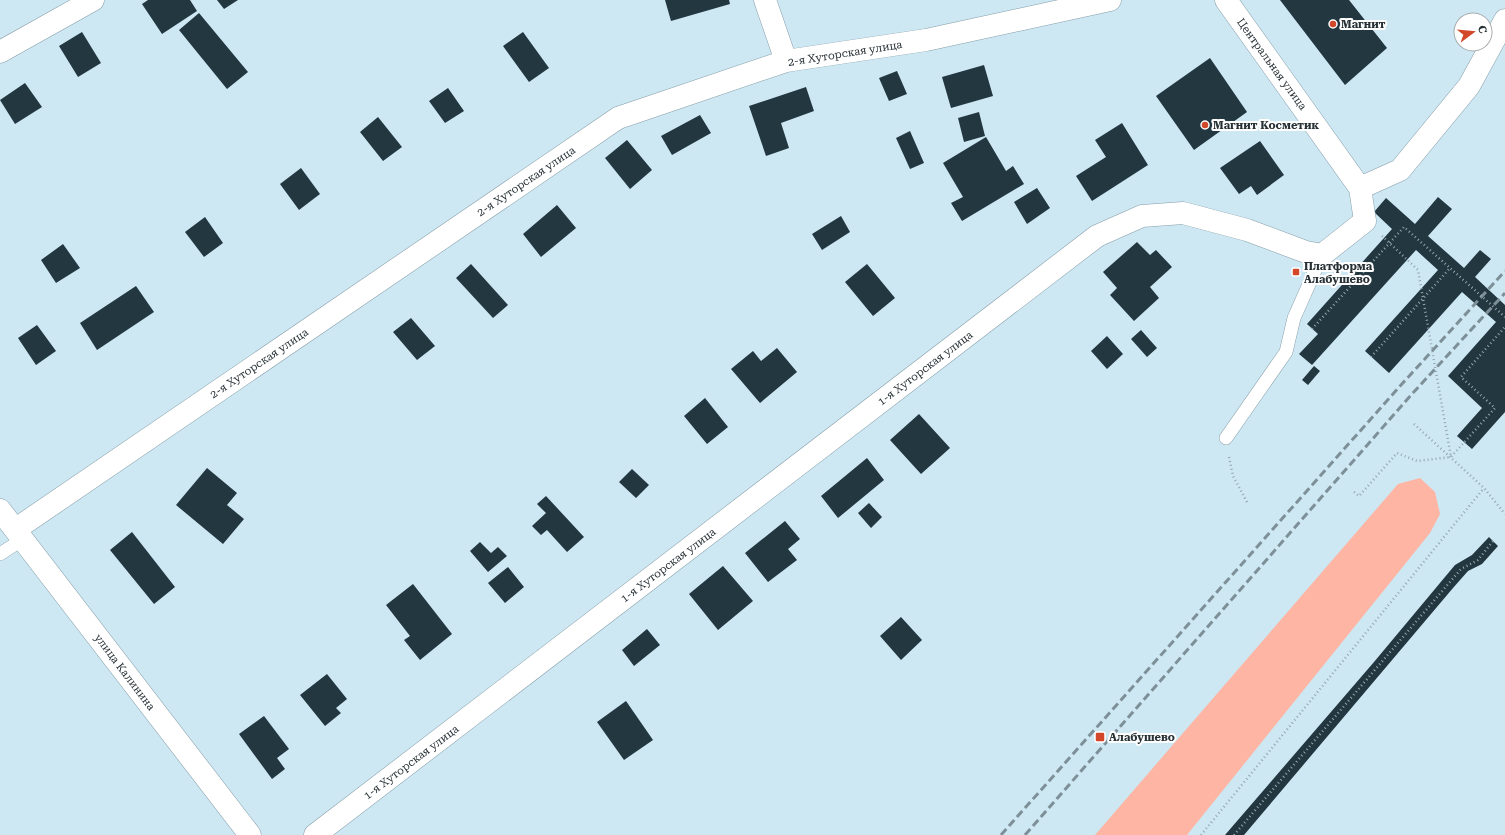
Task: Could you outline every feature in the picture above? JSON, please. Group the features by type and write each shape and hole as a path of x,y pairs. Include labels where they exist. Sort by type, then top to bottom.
{"street":[{"path":"0,52 93,0"},
{"path":"765,0 786,61"},
{"name":"2-я Хуторская улица","path":"19,534 618,118 786,61 926,40 1110,0"},
{"name":"Центральная улица","path":"1226,0 1360,188"},
{"path":"1322,255 1365,221 1360,188 1400,170 1469,86 1505,20"},
{"name":"1-я Хуторская улица","path":"315,835 1098,236 1142,216 1183,213 1247,230 1306,252 1322,255"},
{"name":"улица Калинина","path":"0,510 250,835"}],"lane":[{"path":"1226,438 1286,352 1294,318 1322,255"},
{"path":"0,554 19,534"}],"path":[{"path":"1365,221 1418,270 1451,457"},
{"path":"1312,329 1404,227 1505,317"},
{"path":"1371,357 1450,268"},
{"path":"1354,492 1359,496 1397,453 1417,461 1451,457 1495,408 1460,377 1505,327"},
{"path":"1414,424 1484,488 1505,514"},
{"path":"1226,438 1233,476 1248,504"},
{"path":"1201,835 1484,488"},
{"path":"1234,835 1461,568 1478,560 1494,541"}],"shaded area":[{"path":"1420,478 1435,492 1440,514 1430,533 1187,835 1095,835 1398,484"}],"building":[{"path":"148,0 190,0 197,11 162,34 142,4"},
{"path":"217,0 238,0 224,9"},
{"path":"665,0 729,0 730,4 671,21"},
{"name":"Магнит","path":"1280,0 1349,0 1387,48 1345,85"},
{"path":"199,13 248,72 227,89 179,30"},
{"path":"82,32 101,63 78,77 59,46"},
{"path":"523,32 549,68 529,82 503,46"},
{"path":"1210,58 1247,112 1194,150 1156,96"},
{"path":"984,65 993,96 951,108 942,77"},
{"path":"897,71 907,94 889,101 879,78"},
{"path":"25,83 42,107 15,124 0,100"},
{"path":"806,87 814,111 781,123 789,148 766,156 749,106"},
{"path":"448,88 464,111 445,123 429,101"},
{"path":"979,112 985,136 964,142 958,118"},
{"path":"700,115 711,133 672,155 661,136"},
{"path":"378,117 402,147 383,161 360,132"},
{"path":"1122,123 1148,165 1092,201 1076,176 1106,157 1095,140"},
{"path":"910,131 924,163 910,169 896,138"},
{"path":"986,137 1006,171 1013,166 1024,184 962,221 951,203 963,197 943,163"},
{"path":"627,140 652,170 630,189 605,158"},
{"path":"1260,141 1284,175 1257,195 1251,186 1239,194 1220,168"},
{"path":"301,168 320,194 299,210 280,184"},
{"path":"1037,188 1050,208 1027,224 1014,202"},
{"path":"1438,197 1452,209 1428,236 1464,268 1480,250 1491,259 1475,277 1505,305 1505,412 1472,449 1457,436 1482,408 1448,376 1496,322 1462,292 1389,373 1365,351 1438,270 1416,250 1312,365 1299,354 1318,334 1307,324 1392,229 1374,212 1386,198 1415,224"},
{"path":"557,205 576,228 541,257 523,234"},
{"path":"841,216 850,232 822,250 812,234"},
{"path":"205,217 223,243 204,257 185,232"},
{"path":"1137,242 1150,255 1156,250 1172,267 1150,287 1159,298 1134,321 1110,295 1117,288 1103,272"},
{"path":"63,244 80,268 56,283 41,260"},
{"path":"471,264 508,305 493,318 456,278"},
{"path":"867,264 895,298 873,316 845,282"},
{"path":"136,286 154,312 97,350 80,323"},
{"path":"411,318 435,346 417,360 393,332"},
{"path":"37,325 56,351 36,365 18,338"},
{"path":"1141,330 1157,348 1147,357 1131,339"},
{"path":"1107,336 1123,354 1107,369 1091,351"},
{"path":"777,348 797,372 760,403 731,369 753,351 761,361"},
{"path":"1314,366 1320,371 1308,385 1302,380"},
{"path":"705,398 728,427 707,444 684,416"},
{"path":"919,414 950,448 921,474 890,440"},
{"path":"867,458 884,480 838,518 821,496"},
{"path":"207,468 237,493 227,505 244,519 223,544 176,505"},
{"path":"632,469 649,485 636,498 619,482"},
{"path":"546,496 584,537 567,552 547,530 541,535 532,526 546,513 537,504"},
{"path":"869,503 882,517 871,528 858,513"},
{"path":"785,521 800,539 788,549 797,560 768,582 745,553"},
{"path":"132,532 175,587 154,604 110,550"},
{"path":"1489,537 1498,546 1482,564 1468,571 1453,588 1244,835 1225,835 1374,662 1455,565 1472,555"},
{"path":"480,542 491,553 498,547 507,556 488,572 470,551"},
{"path":"723,566 753,601 718,630 689,594"},
{"path":"508,567 524,587 505,603 488,583"},
{"path":"413,584 452,634 420,660 404,640 410,636 386,605"},
{"path":"901,617 922,640 901,660 880,636"},
{"path":"647,629 660,645 634,666 622,650"},
{"path":"327,674 347,699 336,708 341,713 325,726 300,695"},
{"path":"626,701 653,740 624,760 597,722"},
{"path":"264,716 289,749 277,758 285,769 272,779 239,734"}],"railway":[{"path":"1001,835 1401,385 1505,271"},
{"path":"1025,835 1412,394 1505,293"}],"place":[{"name":"Магнит","path":"1333,24"},
{"name":"Магнит Косметик","path":"1205,125"},
{"name":"Платформа Алабушево","path":"1296,272"},
{"name":"Алабушево","path":"1100,737"}]}
